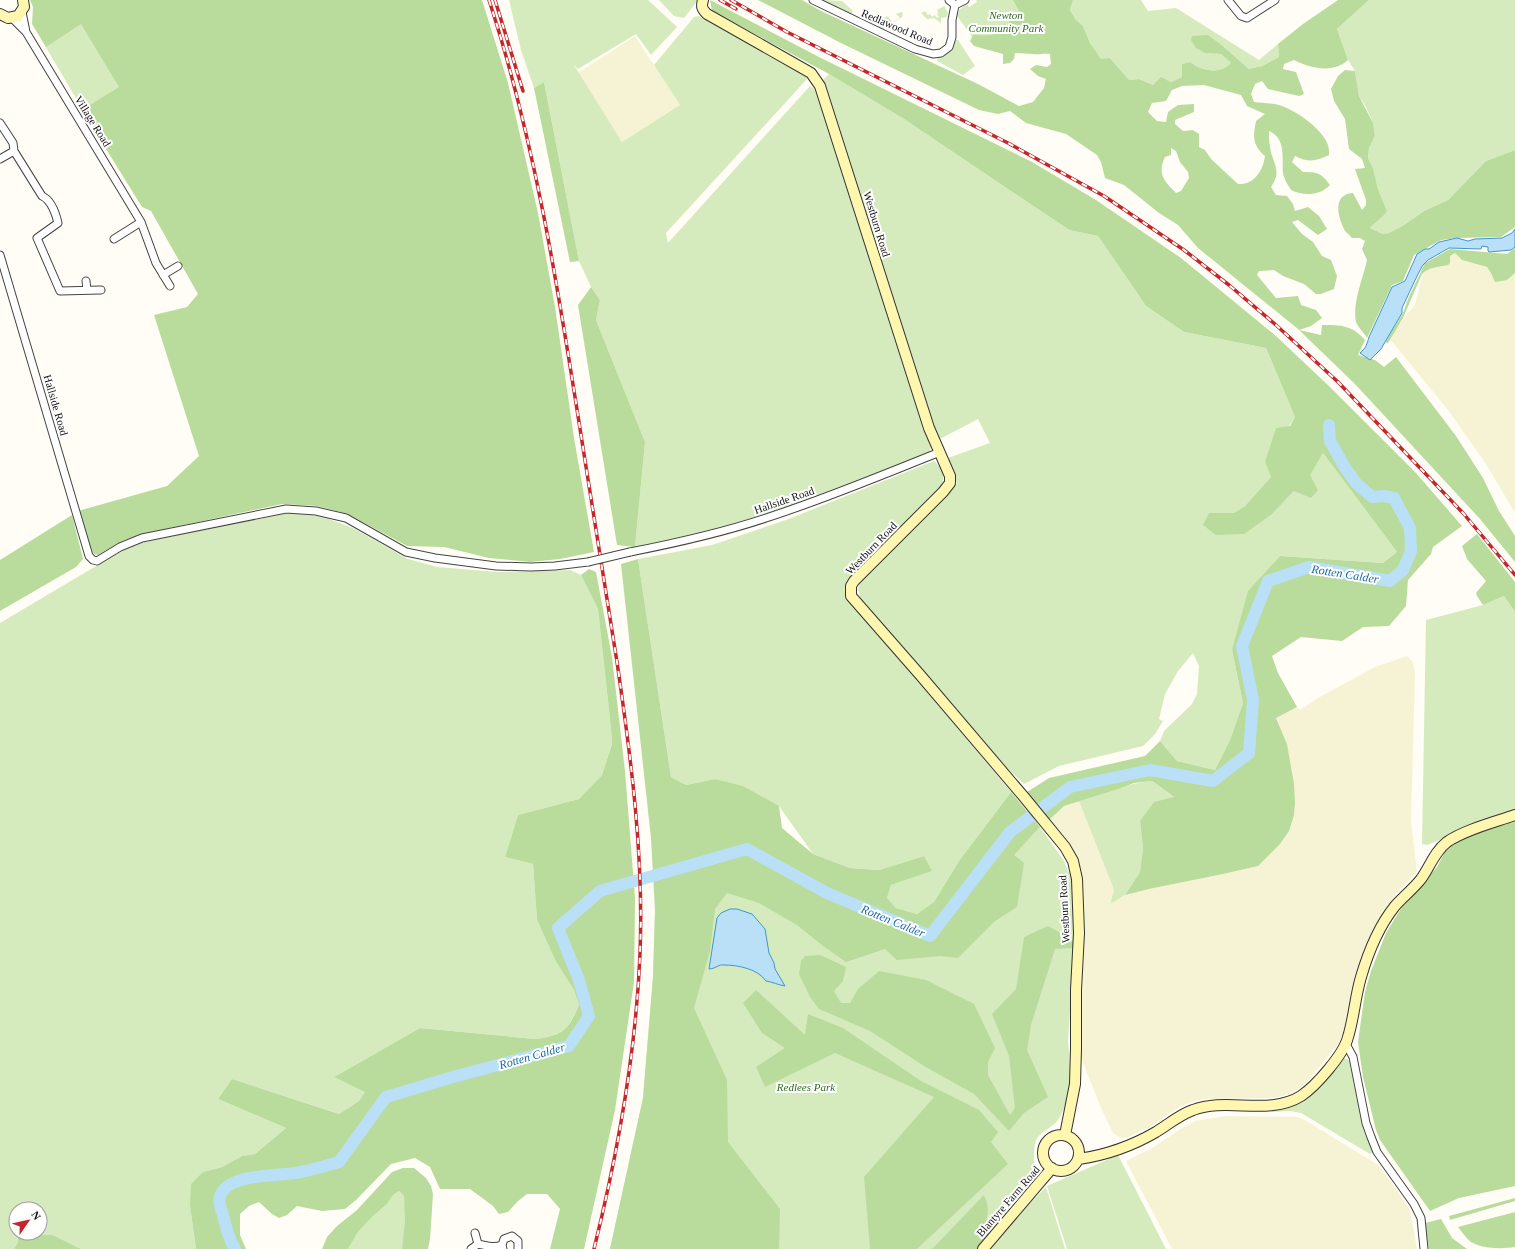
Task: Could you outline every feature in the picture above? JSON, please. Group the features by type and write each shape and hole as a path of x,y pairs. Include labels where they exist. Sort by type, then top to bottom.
{"street":[{"path":"4,17 18,16 24,8 23,0"},
{"name":"Westburn Road","path":"703,0 701,5 702,9 707,14 811,73 820,86 929,428 950,476 950,483 943,492 854,581 852,586 852,596 1024,797 1065,847 1072,861 1077,879 1079,933 1076,990 1075,1084 1065,1135"},
{"name":"Redlawood Road","path":"812,0 915,49 933,54 941,53 949,47 952,37 952,20 955,5"},
{"path":"949,0 955,5 966,0"},
{"path":"1228,0 1241,16 1247,18 1275,0"},
{"name":"Village Road","path":"22,12 26,32 141,222 156,263 170,286"},
{"name":"Village Road","path":"4,17 26,32"},
{"path":"0,123 13,144 14,151 42,196 46,197 57,215 58,223 37,238 60,291 101,290"},
{"path":"0,159 14,151"},
{"path":"114,239 141,222"},
{"name":"Hallside Road","path":"0,256 89,556 96,561 120,547 142,538 286,509 316,511 346,518 406,552 435,558 496,566 531,567 588,562 687,541 765,519 940,452"},
{"path":"163,275 178,266"},
{"path":"86,281 87,290"},
{"path":"1079,1159 1121,1149 1143,1139 1183,1114 1197,1108 1217,1105 1267,1105 1291,1101 1302,1095 1312,1087 1346,1044 1349,1036 1356,992 1370,952 1392,910 1417,884 1426,872 1438,850 1450,840 1515,815"},
{"path":"1346,1044 1354,1056 1366,1123 1370,1137 1377,1152 1414,1204 1421,1218 1424,1249"},
{"path":"1058,1134 1065,1135 1075,1141 1079,1146 1079,1159 1076,1164 1066,1170 1060,1171 1052,1168 1046,1162 1043,1157 1044,1146 1053,1136 1058,1134"},
{"name":"Blantyre Farm Road","path":"983,1249 1052,1168"},
{"path":"475,1233 478,1244"},
{"path":"471,1249 478,1244 492,1247 503,1247 504,1239 512,1236 518,1241 518,1249"}],"shaded area":[{"path":"635,36 680,105 622,142 578,73"},
{"path":"1455,253 1462,260 1487,267 1491,273 1507,280 1515,273 1515,513 1486,464 1448,410 1389,338 1415,304 1424,270"},
{"path":"1407,656 1413,662 1415,674 1411,821 1417,872 1396,894 1385,910 1361,958 1356,973 1340,1042 1305,1084 1294,1092 1283,1096 1270,1098 1206,1099 1195,1101 1181,1106 1150,1127 1128,1137 1121,1138 1113,1133 1101,1108 1082,1060 1079,1046 1073,853 1066,838 1049,820 1064,806 1079,801 1114,890 1110,903 1125,895 1149,889 1258,866 1287,744 1276,717 1297,707 1300,710 1318,698 1375,667"},
{"path":"1227,1116 1297,1117 1305,1120 1378,1165 1410,1210 1417,1249 1172,1249 1126,1161 1152,1148 1195,1121"}],"green space":[{"path":"30,0 482,0 508,83 538,213 555,307 574,438 594,552 560,559 530,562 489,558 444,547 407,546 348,514 317,506 282,504 138,535 122,541 98,555 94,554 91,550 78,511 167,486 199,456 154,315 187,307 198,294 151,211 142,207 82,110 119,87 81,24 46,47 32,24 33,7"},
{"path":"509,0 648,0 677,27 651,55 636,34 578,69 574,65 622,142 680,105 654,65 694,17 699,16 807,75 807,79 666,233 668,243 810,86 817,91 925,433 931,446 930,451 926,454 780,509 707,532 635,547 645,442 596,320 600,300 591,287 579,261 544,82 534,88 521,50"},
{"path":"659,0 698,0 684,18 674,16"},
{"path":"710,0 819,57 1032,162 1096,200 1181,258 1276,336 1330,387 1416,473 1462,526 1433,547 1431,554 1408,580 1406,606 1389,626 1363,627 1342,641 1301,637 1272,656 1278,673 1297,707 1276,718 1287,744 1294,784 1295,803 1294,815 1289,831 1280,844 1258,866 1125,895 1140,872 1143,848 1140,821 1154,802 1174,797 1152,781 1134,783 1064,806 1049,820 1027,792 1049,778 1145,756 1160,741 1177,761 1215,770 1230,740 1243,703 1232,650 1248,591 1280,556 1383,563 1397,552 1323,453 1310,475 1318,490 1311,498 1294,491 1272,514 1244,534 1216,535 1203,525 1209,513 1234,513 1245,506 1271,477 1265,462 1276,428 1290,426 1295,417 1266,348 1184,332 1146,306 1098,236 1069,230 904,119 829,74 712,11"},
{"path":"758,0 802,0 821,11 978,84 1019,106 1033,102 1044,88 1046,79 1038,76 1030,69 1036,65 1047,67 1051,64 1050,54 1015,53 1014,59 1010,63 1003,64 1003,54 974,46 970,41 973,35 993,35 1007,30 1011,27 1007,15 1011,11 1020,21 1022,16 1013,0 1073,0 1070,10 1076,20 1083,26 1090,43 1101,59 1110,58 1129,80 1139,79 1153,85 1161,77 1171,82 1182,77 1182,64 1190,62 1200,68 1216,70 1226,67 1231,63 1221,54 1205,53 1196,48 1191,40 1192,36 1208,35 1249,69 1262,66 1279,57 1278,44 1303,24 1338,0 1369,0 1337,29 1348,60 1335,67 1321,68 1294,60 1284,64 1283,69 1296,72 1304,94 1299,96 1268,89 1262,81 1255,84 1251,94 1254,102 1279,105 1300,115 1320,132 1328,145 1329,155 1320,159 1312,160 1304,160 1295,156 1292,162 1303,172 1319,174 1330,185 1326,189 1316,193 1306,194 1296,192 1291,190 1284,177 1281,143 1274,134 1269,131 1271,153 1276,167 1276,176 1271,187 1276,195 1287,196 1293,204 1295,211 1308,207 1319,216 1327,229 1318,235 1298,220 1292,222 1302,234 1313,242 1322,256 1331,260 1337,276 1334,289 1321,294 1316,294 1304,284 1283,276 1274,270 1259,271 1257,275 1276,298 1298,296 1301,305 1316,310 1322,318 1311,326 1299,330 1198,248 1178,225 1159,213 1124,185 1105,178 1101,162 1097,155 1066,134 1026,123 1010,111 998,114 979,110 841,43","holes":["1204,85 1241,95 1247,106 1265,114 1256,121 1254,131 1254,140 1258,148 1265,156 1264,162 1260,172 1253,180 1249,182 1238,184 1211,159 1205,150 1199,147 1199,134 1193,130 1183,131 1175,124 1175,120 1194,112 1194,104 1178,105 1168,112 1166,122 1157,121 1148,112 1152,103 1166,101 1172,90 1182,86","1171,148 1176,151 1180,162 1188,172 1189,178 1181,191 1176,193 1165,181 1162,173 1165,157 1171,155"]},
{"path":"824,0 842,1 853,11 850,16 822,2"},
{"name":"Newton Community Park","path":"976,0 1017,0 1041,36 973,38 957,16 960,9 967,4 969,7 977,2"},
{"path":"1073,0 1141,0 1148,11 1176,8 1259,60 1278,44 1279,57 1262,66 1249,69 1224,47 1205,53 1221,54 1231,63 1221,69 1211,70 1200,68 1190,62 1182,64 1182,77 1171,82 1161,78 1153,85 1139,79 1129,80 1110,58 1101,60 1090,43 1083,26 1076,20 1070,10"},
{"path":"1369,0 1515,0 1515,150 1486,161 1448,200 1424,211 1404,225 1389,233 1383,234 1370,228 1384,216 1387,211 1378,189 1373,168 1368,158 1369,148 1375,136 1373,123 1359,96 1355,71 1348,60 1337,29"},
{"path":"944,6 948,13 947,17 941,18 941,23 934,18 927,19 921,13 925,11 928,15 930,14 932,17 935,15 937,18 939,17 937,10"},
{"path":"901,12 903,13 902,17 882,30 875,22 887,16 893,22 900,18 896,14"},
{"path":"83,14 129,94 101,122 90,122 41,39"},
{"path":"956,40 958,40 975,66 963,75 937,61 938,57 950,51"},
{"path":"1345,70 1355,71 1359,96 1373,123 1375,136 1369,148 1368,158 1373,168 1378,189 1387,211 1384,216 1370,228 1383,234 1389,233 1404,225 1424,211 1448,200 1486,161 1515,150 1515,227 1501,237 1441,240 1414,255 1403,281 1392,285 1367,338 1357,324 1355,315 1358,291 1367,260 1362,249 1365,241 1360,238 1352,238 1345,231 1338,212 1338,206 1342,197 1347,194 1353,193 1362,210 1366,205 1366,200 1355,169 1365,168 1362,159 1349,149 1345,119 1334,101 1331,89 1338,76"},
{"path":"829,74 904,119 1069,230 1098,236 1146,306 1184,332 1266,348 1295,417 1265,462 1271,477 1245,506 1234,513 1209,513 1272,514 1294,491 1318,490 1309,475 1323,453 1397,552 1383,563 1280,556 1232,650 1243,703 1230,740 1215,770 1177,761 1160,741 1164,731 1192,704 1197,694 1199,666 1193,653 1178,671 1165,694 1159,719 1163,721 1155,734 1143,746 1059,766 1024,784 992,754 860,597 858,589 860,582 957,483 948,458 990,443 978,419 938,440 895,311 823,80"},
{"path":"544,82 579,261 570,262 534,88"},
{"path":"1515,248 1515,273 1507,280 1495,282 1487,267 1462,260 1455,253 1450,256 1450,263 1448,265 1428,270 1422,274 1403,318 1388,343 1385,342 1403,313 1425,263 1450,249 1507,254"},
{"path":"591,287 600,300 596,320 645,442 635,547 617,545 578,305"},
{"path":"1322,325 1346,327 1355,331 1365,340 1358,355 1375,360 1384,367 1396,357 1456,436 1483,478 1499,511 1515,536 1515,562 1480,519 1355,384 1299,330 1321,335"},
{"path":"934,461 939,466 943,475 941,486 850,578 847,597 1011,792 959,861 934,902 917,914 896,908 887,898 891,885 931,871 924,856 879,870 850,868 813,854 779,806 715,779 686,785 671,777 638,559 712,545 786,520"},
{"path":"293,512 324,517 353,528 408,559 437,567 498,572 570,570 581,575 598,609 612,744 602,775 579,799 518,815 505,857 533,864 537,920 556,962 574,990 579,1005 567,1026 559,1034 545,1038 535,1039 420,1028 334,1077 366,1091 359,1101 339,1114 232,1079 218,1099 286,1128 255,1154 242,1156 222,1167 203,1172 190,1206 196,1249 81,1249 53,1235 48,1235 48,1201 8,1201 8,1241 18,1242 14,1249 0,1249 0,623 118,553 140,543"},
{"path":"72,515 83,559 76,567 0,611 0,560"},
{"path":"1477,534 1515,582 1515,612 1504,596 1483,605 1477,596 1476,593 1486,581 1467,559 1462,546"},
{"path":"638,559 671,777 686,785 715,779 743,786 779,806 782,828 813,854 850,868 879,870 924,856 932,871 891,885 887,898 896,908 917,914 934,902 959,861 1011,792 1040,827 1014,855 1024,863 1017,907 995,921 958,958 941,956 897,960 885,949 846,962 797,925 759,903 727,893 715,909 710,951 694,1008 727,1080 728,1142 780,1209 779,1249 610,1249 643,1098 653,977 655,911 651,838 621,564"},
{"path":"589,569 596,572 612,657 625,771 635,898 634,982 615,1110 584,1249 550,1249 560,1209 547,1194 527,1194 508,1212 499,1214 493,1206 470,1189 440,1189 430,1167 415,1158 391,1164 356,1200 345,1209 322,1211 297,1206 287,1215 279,1218 272,1214 259,1202 249,1206 240,1214 240,1235 246,1249 196,1249 190,1206 191,1184 203,1172 222,1167 242,1156 255,1154 286,1128 218,1099 232,1079 339,1114 359,1101 365,1092 334,1077 420,1028 535,1039 558,1034 568,1026 579,1005 574,990 556,962 537,920 533,864 505,857 518,815 579,799 602,775 612,744 598,609 581,575"},
{"path":"1504,596 1515,612 1515,810 1427,845 1422,844 1426,620 1483,605"},
{"path":"1152,781 1175,798 1140,821 1143,848 1140,872 1125,895 1110,904 1114,890 1079,801 1124,786"},
{"path":"1515,820 1515,1186 1459,1198 1430,1211 1380,1140 1376,1130 1363,1077 1358,1042 1365,992 1371,971 1386,933 1402,907 1437,867 1445,852 1457,841"},
{"name":"Redlees Park","path":"1040,827 1064,861 1072,880 1074,948 1068,1042 1070,1072 1068,1094 1062,1113 1057,1121 1036,1140 1034,1148 1034,1168 1031,1179 979,1249 610,1249 643,1098 653,977 655,911 732,877 933,948 1013,855"},
{"path":"1048,926 1073,940 1074,948 1055,949 1031,1025 1027,1050 1048,1097 1024,1113 1009,1131 974,1094 924,1066 870,1031 819,1009 810,997 799,974 801,961 805,956 820,955 846,967 843,981 834,991 841,1003 850,1003 858,989 879,971 926,980 974,1004 995,1048 988,1062 988,1075 1010,1115 1015,1108 1009,1056 992,1014 1016,989 1024,937"},
{"path":"756,990 805,1035 808,1014 843,1028 921,1081 979,1110 998,1132 991,1142 1008,1164 917,1249 870,1249 864,1177 934,1097 835,1053 765,1087 756,1067 785,1048 762,1033 743,1003"},
{"path":"1343,1058 1351,1062 1373,1150 1370,1154 1301,1113 1290,1111 1272,1112 1273,1108 1282,1107"},
{"path":"1118,1155 1166,1249 1067,1249 1047,1186"},
{"path":"403,1168 414,1168 426,1178 431,1186 433,1194 428,1249 402,1249 405,1221 404,1196 399,1191 393,1195 387,1204 358,1232 348,1249 322,1249 327,1237 337,1226 357,1210 392,1172"},
{"path":"1046,1187 1065,1249 988,1249 1012,1221"},
{"path":"399,1191 404,1196 406,1221 402,1249 348,1249 358,1232 387,1204 393,1195"},
{"path":"984,1195 988,1208 986,1225 990,1235 979,1249 932,1249"},
{"path":"1515,1198 1515,1201 1450,1220 1449,1216"},
{"path":"1515,1212 1515,1247 1492,1248 1481,1246 1471,1242 1458,1227"},
{"path":"1441,1219 1452,1238 1467,1249 1429,1249 1425,1223"},
{"path":"48,1235 53,1235 81,1249 14,1249 18,1242 48,1241"}],"water":[{"path":"1515,229 1515,247 1511,250 1489,252 1488,247 1482,246 1481,249 1449,248 1428,260 1418,274 1402,308 1402,313 1381,349 1370,360 1360,353 1366,346 1392,287 1405,281 1417,254 1425,249 1429,249 1439,242 1457,238 1468,241 1475,239 1502,238 1512,233"},
{"path":"730,909 737,909 752,914 765,929 769,953 775,969 785,986 766,981 758,973 747,968 722,965 709,969 717,918 721,913"}],"waterway":[{"name":"Rotten Calder","path":"235,1249 231,1241 219,1202 224,1189 231,1184 252,1178 306,1171 339,1162 386,1097 453,1077 569,1046 589,1016 579,980 558,928 600,891 747,849 827,893 930,936 1010,832 1070,787 1150,770 1213,781 1249,753 1253,700 1242,646 1268,581 1309,567 1390,581 1403,570 1411,551 1410,528 1394,498 1384,496 1372,497 1356,483 1344,466 1330,441 1329,425"}],"railway":[{"path":"489,0 521,111 546,225 617,662 635,807 641,917 638,991 630,1066 618,1139 594,1249"},
{"path":"495,0 523,91"},
{"path":"720,0 736,9"},
{"path":"731,0 787,32 1008,143 1104,196 1184,250 1229,285 1276,325 1338,382 1463,513 1515,575"}]}
